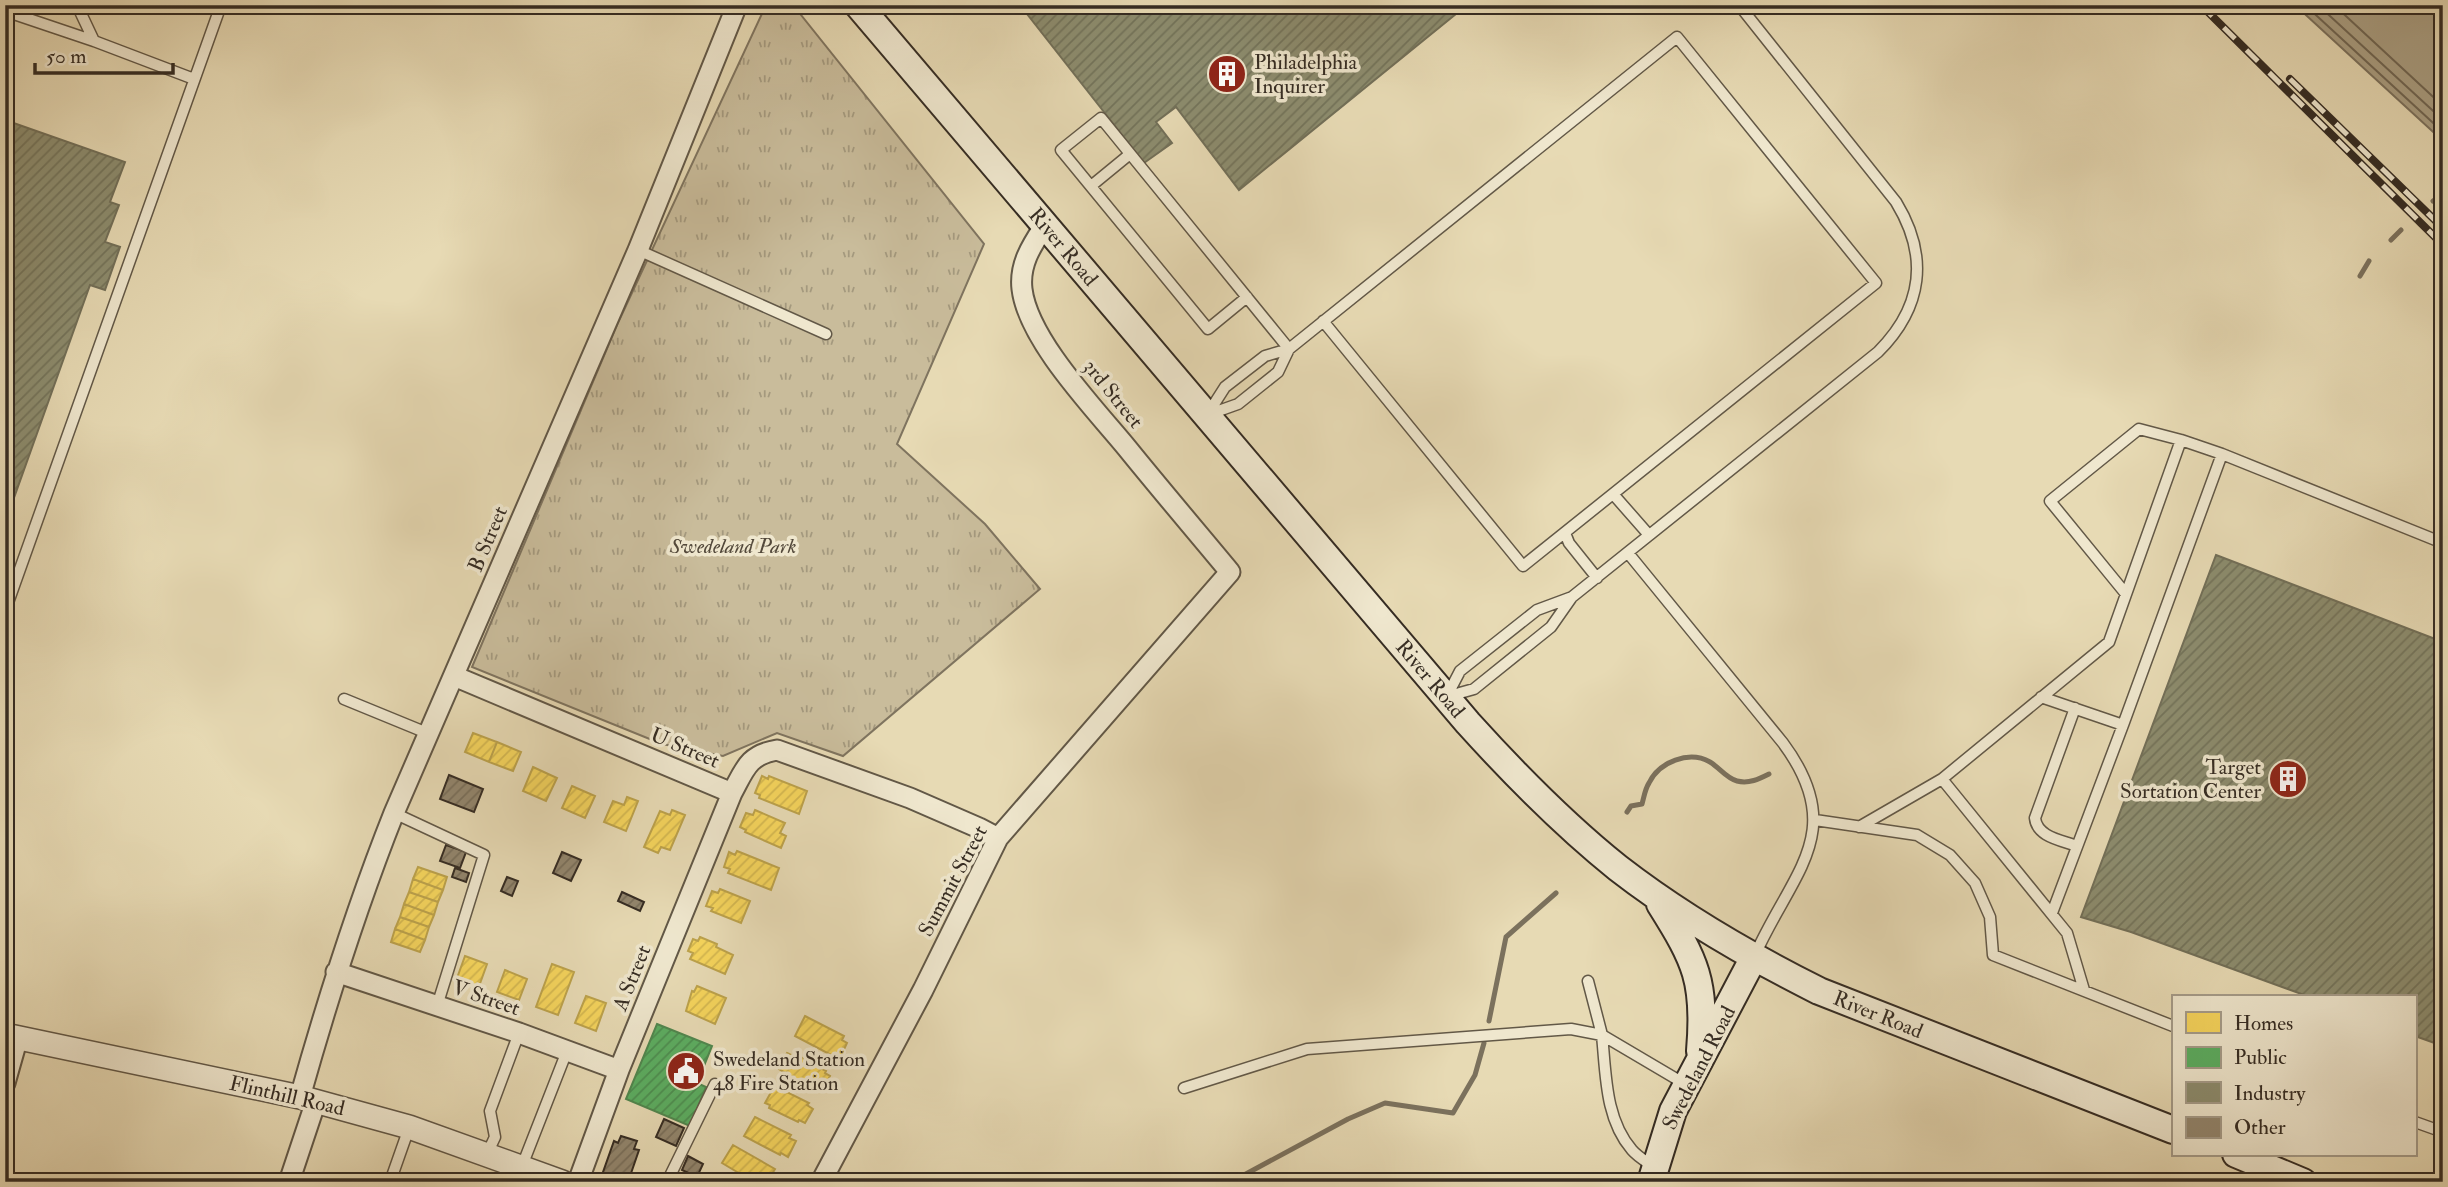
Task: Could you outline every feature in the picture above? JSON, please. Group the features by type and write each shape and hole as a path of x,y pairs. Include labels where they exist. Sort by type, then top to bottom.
{"main road":[{"name":"River Road","path":"858,5 1495,754 1555,814 1653,893 1754,957 1809,986 1852,1006 2172,1130"},
{"path":"1653,893 1682,939 1696,972 1703,1004 1700,1058"},
{"name":"Swedeland Road","path":"1653,1174 1673,1111 1754,957"},
{"path":"2241,1156 2303,1182"}],"street":[{"name":"B Street","path":"289,1182 336,972 367,881 427,733 638,250 737,5"},
{"name":"3rd Street","path":"1045,225 1026,257 1021,280 1024,299 1033,323 1076,386 1230,572"},
{"name":"Summit Street","path":"821,1182 923,990 998,838 1230,572"},
{"name":"U Street","path":"454,676 732,793 748,762 763,753 777,750 910,798 998,838"},
{"name":"A Street","path":"578,1182 619,1070 732,793"},
{"name":"V Street","path":"336,972 519,1033 619,1070"},
{"name":"Flinthill Road","path":"12,1036 308,1099 410,1127 554,1180"},
{"path":"5,1083 12,1036"}],"lane":[{"path":"76,5 94,41"},
{"path":"5,611 221,5"},
{"path":"1446,697 1460,671 1537,610 1572,597 1597,578 1878,352 1891,339 1910,309 1916,283 1917,257 1913,237 1896,202 1739,5"},
{"path":"5,10 194,79"},
{"path":"1207,416 1225,387 1265,356 1289,349 1323,321 1677,37 1876,283 1523,566 1323,321"},
{"path":"1247,297 1208,329 1061,150 1101,118 1247,297 1289,349"},
{"path":"1091,186 1130,154"},
{"path":"638,250 826,334"},
{"path":"1207,416 1238,404 1278,372 1289,349"},
{"path":"2126,594 2050,501 2139,429 2222,454 2443,543"},
{"path":"1859,827 1941,779 2109,642 2181,440"},
{"path":"2052,913 2222,454"},
{"path":"1613,494 1649,536"},
{"path":"1565,533 1569,544 1597,578"},
{"path":"1628,553 1793,758 1810,789 1815,820 1810,850 1754,957"},
{"path":"1446,697 1474,689 1551,627 1572,597"},
{"path":"2041,697 2123,725"},
{"path":"344,699 427,733"},
{"path":"2075,708 2035,818 2036,826 2043,833 2077,846"},
{"path":"1941,779 2067,933 2084,990"},
{"path":"394,813 484,855 437,1006"},
{"path":"1815,820 1917,835 1950,855 1975,883 1990,917 1993,955 2172,1026"},
{"path":"1588,981 1602,1035 1609,1105 1625,1140 1653,1174"},
{"path":"1184,1088 1307,1049 1571,1029 1602,1035 1686,1085"},
{"path":"486,1155 495,1137 490,1111 519,1033"},
{"path":"522,1167 567,1051"},
{"path":"667,1182 715,1084"},
{"path":"2416,1122 2443,1132"},
{"path":"390,1182 410,1127"}],"green space":[{"name":"Swedeland Park","path":"766,5 793,5 984,244 897,444 985,524 1040,589 843,756 777,733 723,756 662,744 472,667 617,325"}],"water":[{"path":"2295,5 2443,5 2443,141"}],"building: Homes":[{"path":"473,733 497,742 489,762 465,752"},
{"path":"497,742 521,752 513,771 489,762"},
{"path":"533,767 557,778 546,801 523,791"},
{"path":"762,776 768,779 769,776 807,791 799,814 759,798 760,795 755,793"},
{"path":"572,786 595,796 585,818 562,808"},
{"path":"627,797 638,801 626,831 604,822 613,801 624,805"},
{"path":"672,810 685,815 670,850 661,847 658,853 644,847 660,811 670,815"},
{"path":"755,810 785,823 780,833 786,836 781,848 745,832 746,830 740,827 746,813 753,815"},
{"path":"737,851 779,868 771,890 728,873 730,869 724,867 729,852 735,855"},
{"path":"418,867 447,877 443,890 413,879"},
{"path":"413,879 443,890 438,902 409,892"},
{"path":"720,889 750,901 741,923 711,911 713,908 706,906 712,891 718,893"},
{"path":"409,892 438,902 434,915 404,904"},
{"path":"404,904 434,915 429,927 400,917"},
{"path":"400,917 429,927 425,940 395,929"},
{"path":"395,929 425,940 420,952 391,942"},
{"path":"700,937 733,955 725,974 690,959 693,953 688,951 693,939 698,941"},
{"path":"465,956 487,964 478,989 456,981"},
{"path":"552,964 574,972 558,1015 536,1007"},
{"path":"505,970 527,979 519,1000 497,992"},
{"path":"697,986 726,998 715,1024 686,1011 692,991 694,992"},
{"path":"586,996 606,1003 596,1031 575,1023"},
{"path":"805,1016 844,1036 842,1040 847,1043 841,1056 835,1053 833,1056 795,1036"},
{"path":"787,1053 795,1057 797,1055 826,1071 830,1076 823,1091 817,1088 816,1091 779,1069"},
{"path":"774,1087 809,1103 807,1105 813,1109 805,1123 769,1108 770,1105 765,1103"},
{"path":"755,1117 791,1135 789,1138 796,1141 788,1157 744,1136"},
{"path":"733,1145 775,1169 767,1182 754,1182 722,1163"}],"building: Public":[{"path":"657,1024 712,1046 697,1083 706,1087 690,1126 626,1099"}],"building: Industry":[{"name":"Philadelphia Inquirer","path":"1020,5 1467,5 1239,190 1176,107 1156,122 1172,143 1144,163"},
{"path":"5,120 125,162 110,202 119,205 105,242 120,247 105,290 90,285 5,523"},
{"name":"Target Sortation Center","path":"2216,555 2443,642 2443,1046 2416,1036 2416,995 2304,995 2131,932 2081,917"}],"building: Other":[{"path":"449,775 483,789 474,812 440,799"},
{"path":"446,845 466,852 460,868 440,861"},
{"path":"562,852 581,860 571,881 553,873"},
{"path":"455,868 469,873 466,882 452,877"},
{"path":"507,877 518,881 512,896 501,891"},
{"path":"622,892 644,902 640,911 618,901"},
{"path":"664,1119 684,1128 676,1146 656,1137"},
{"path":"621,1136 637,1141 634,1149 639,1150 628,1182 602,1175 614,1141 618,1143"},
{"path":"688,1156 703,1164 697,1177 682,1170"}],"waterway":[{"path":"2433,201 2443,194"},
{"path":"2391,240 2401,230"},
{"path":"2360,276 2369,261"},
{"path":"1627,812 1631,806 1642,804 1646,788 1654,776 1675,760 1693,757 1702,759 1714,764 1730,778 1741,782 1769,774"},
{"path":"1489,1021 1506,937 1556,893"},
{"path":"1231,1182 1348,1119 1385,1103 1453,1113 1475,1075 1484,1043"}],"railway":[{"path":"2201,5 2443,245"},
{"path":"2290,79 2443,228"}],"place":[{"name":"Philadelphia Inquirer","path":"1227,74"},
{"name":"Target Sortation Center","path":"2288,779"},
{"name":"Swedeland Station 48 Fire Station","path":"686,1071"}]}
